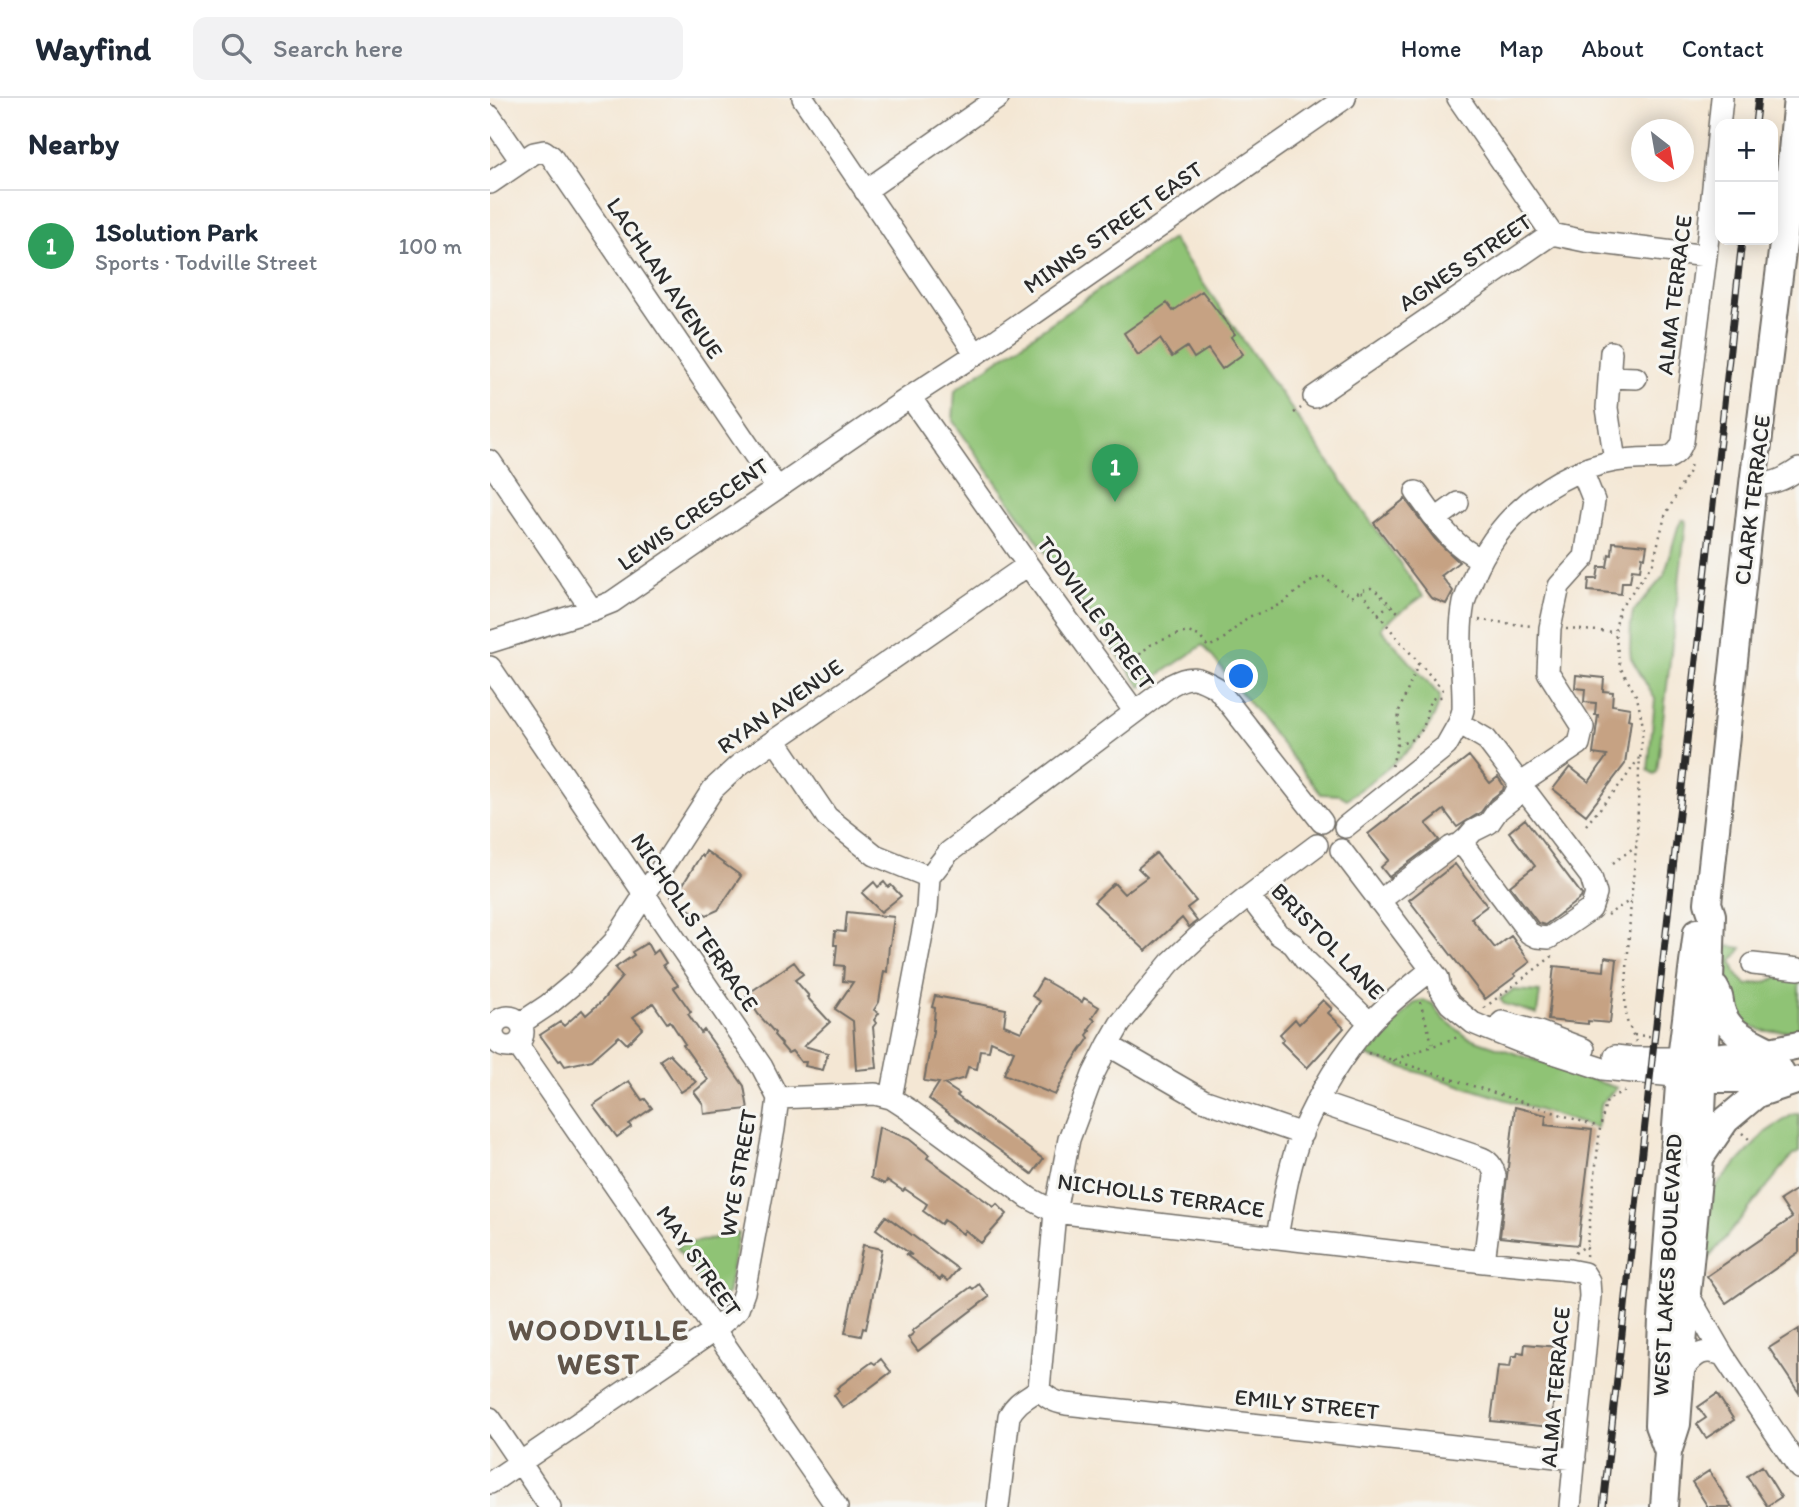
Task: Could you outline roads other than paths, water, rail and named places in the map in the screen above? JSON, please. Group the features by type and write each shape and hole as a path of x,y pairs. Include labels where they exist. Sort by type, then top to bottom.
{"main road":[{"name":"CLARK TERRACE","path":"1692,1068 1710,980 1712,915 1708,903 1753,484 1791,238 1797,98"},
{"name":"CLARK TERRACE","path":"1692,1068 1700,912 1708,903"},
{"path":"1710,980 1720,997 1721,1009 1731,1028 1770,1051"},
{"path":"1692,1068 1799,1045"},
{"path":"1692,1068 1755,1079 1799,1067"},
{"name":"WEST LAKES BOULEVARD","path":"1664,1507 1668,1452 1677,1424 1686,1293 1700,1159 1692,1068"},
{"name":"WEST LAKES BOULEVARD","path":"1668,1452 1658,1425 1661,1346 1692,1068"},
{"name":"WEST LAKES BOULEVARD","path":"1700,1159 1727,1120 1757,1094 1799,1080"}],"street":[{"path":"803,98 975,354"},
{"path":"865,191 998,98"},
{"name":"MINNS STREET EAST","path":"910,397 1345,98"},
{"path":"1458,98 1552,234"},
{"name":"ALMA TERRACE","path":"1615,461 1684,456 1680,448 1706,256 1722,98"},
{"path":"490,116 521,161"},
{"name":"LACHLAN AVENUE","path":"490,183 534,153 544,151 551,156 777,488"},
{"name":"AGNES STREET","path":"1314,397 1552,234 1586,241 1706,256"},
{"path":"1345,827 1446,746 1459,723 1463,710 1462,618 1465,600 1481,559 1503,527 1533,498 1563,478 1615,461 1607,408 1611,352"},
{"path":"1610,377 1636,379"},
{"name":"LEWIS CRESCENT","path":"490,642 612,602 910,397"},
{"name":"TODVILLE STREET","path":"910,397 1135,712 1184,678 1199,678 1217,688 1322,822"},
{"path":"490,461 592,610"},
{"path":"1753,484 1780,481 1799,469"},
{"path":"1380,901 1451,847 1460,844 1473,831 1489,823 1498,810 1513,798 1520,785 1579,744 1583,727 1548,672 1550,628 1559,586 1585,557 1594,501 1582,471"},
{"path":"1416,492 1454,542 1464,551 1481,559"},
{"path":"1436,519 1458,503"},
{"name":"RYAN AVENUE","path":"504,1015 548,1005 578,980 614,942 713,789 739,765 1028,565"},
{"name":"NICHOLLS TERRACE","path":"490,667 762,1067 778,1098 875,1094 891,1098 1028,1198 1055,1212 1584,1273"},
{"path":"891,1098 927,909 929,877 949,852 1135,712"},
{"path":"1459,723 1486,739 1591,877 1596,894 1591,909 1549,939 1528,933 1460,844"},
{"path":"775,740 827,817 875,855 929,877"},
{"path":"1333,819 1345,827 1347,843 1341,850 1330,853 1317,845 1316,829 1322,822 1333,819"},
{"path":"998,1507 1009,1416 1024,1397 1039,1389 1055,1212 1069,1139 1093,1074 1120,1024 1170,963 1199,936 1317,845"},
{"path":"1341,850 1435,974 1440,989 1450,1004 1474,1023 1523,1043 1603,1069 1632,1072 1692,1068"},
{"name":"BRISTOL LANE","path":"1249,896 1276,931 1293,944 1305,960 1370,1023"},
{"path":"1753,964 1799,969"},
{"path":"1277,1237 1295,1153 1302,1134 1347,1051 1389,1004 1409,988 1435,974"},
{"path":"504,1015 524,1035 517,1044 508,1047 492,1041 494,1027 504,1015"},
{"name":"MAY STREET","path":"517,1044 837,1507"},
{"path":"1108,1045 1203,1100 1302,1134"},
{"name":"WYE STREET","path":"490,1483 715,1330 738,1309 744,1292 778,1098"},
{"path":"1317,1102 1488,1161 1495,1176 1484,1262"},
{"name":"ALMA TERRACE","path":"1570,1507 1590,1296 1589,1282 1584,1273"},
{"path":"1686,1293 1723,1355 1799,1468"},
{"path":"1680,1372 1700,1353 1723,1355"},
{"name":"EMILY STREET","path":"1039,1389 1047,1398 1066,1404 1575,1459"},
{"path":"490,1418 551,1507"}],"railway":[{"path":"1756,119 1758,98"},
{"path":"1603,1507 1741,245"}],"place":[{"name":"1Solution Park","path":"1115,502"}],"district":[{"name":"WOODVILLE WEST","path":"599,1346"}]}
